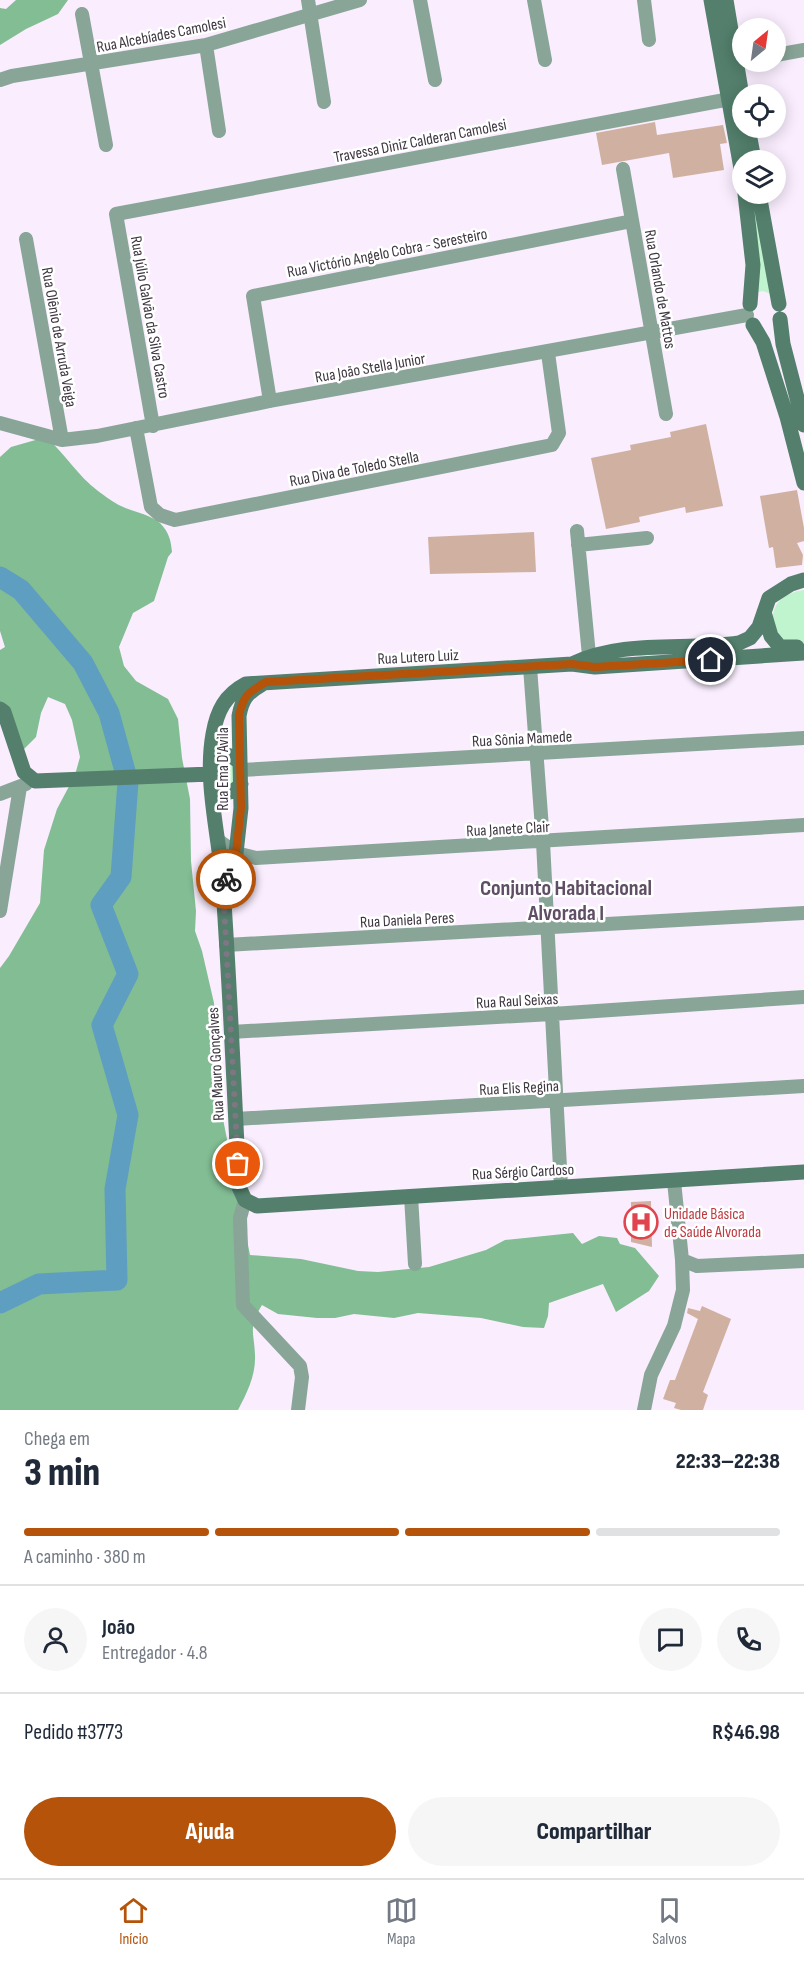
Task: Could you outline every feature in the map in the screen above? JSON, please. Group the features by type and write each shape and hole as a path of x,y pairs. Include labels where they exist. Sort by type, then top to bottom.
{"street":[{"path":"308,0 324,102"},
{"name":"Rua Alcebíades Camolesi","path":"0,80 12,76 206,45 360,0"},
{"path":"420,0 435,80"},
{"path":"534,0 545,60"},
{"path":"644,0 649,40"},
{"path":"711,0 732,84"},
{"path":"726,0 732,27"},
{"path":"82,14 106,144"},
{"path":"718,34 727,41 732,60"},
{"path":"206,45 219,131"},
{"path":"786,53 804,50"},
{"name":"Travessa Diniz Calderan Camolesi","path":"116,213 732,98"},
{"name":"Rua Orlando de Mattos","path":"623,169 666,414"},
{"path":"746,204 753,265 750,315 763,342 787,417 804,483"},
{"path":"761,204 783,344 804,425"},
{"name":"Rua Júlio Galvão da Silva Castro","path":"116,213 153,426"},
{"name":"Rua Victório Angelo Cobra - Seresteiro","path":"270,402 253,296 632,221"},
{"name":"Rua Olênio de Arruda Veiga","path":"26,239 62,440"},
{"path":"765,296 771,297 779,311 778,323 764,330 750,315 754,300 765,296"},
{"name":"Rua João Stella Junior","path":"0,423 62,440 97,436 270,402 750,315"},
{"name":"Rua Diva de Toledo Stella","path":"136,428 151,507 160,515 175,520 552,444 559,433 548,353"},
{"path":"590,661 578,538 648,538"},
{"name":"Rua Lutero Luiz","path":"266,682 530,668 590,661 641,648 739,643 750,638 759,627 769,597 779,589 804,580"},
{"path":"764,612 771,636 780,647 804,648"},
{"name":"Rua Lutero Luiz","path":"590,661 804,653"},
{"path":"530,668 543,842 561,1187"},
{"name":"Rua Ema D'Avila","path":"223,886 236,853 241,808 239,716 241,703 248,693 266,682"},
{"name":"Rua Ema D'Avila","path":"223,886 211,773 212,737 224,702 233,691 246,684 266,682"},
{"path":"0,709 4,712 28,784 0,906"},
{"name":"Rua Sônia Mamede","path":"241,772 804,738"},
{"path":"219,755 234,756 241,772 235,791 227,794 217,791 211,773 219,755"},
{"path":"0,794 28,784 211,773"},
{"name":"Rua Janete Clair","path":"219,841 236,853 256,858 804,825"},
{"name":"Rua Mauro Gonçalves","path":"223,886 239,1187 245,1200 240,1218 243,1305 300,1366 302,1377 298,1410"},
{"name":"Rua Daniela Peres","path":"226,945 804,913"},
{"name":"Rua Raul Seixas","path":"231,1032 804,997"},
{"name":"Rua Elis Regina","path":"236,1119 804,1086"},
{"name":"Rua Sérgio Cardoso","path":"245,1200 257,1206 804,1172"},
{"path":"644,1410 651,1375 674,1326 683,1290 674,1181"},
{"path":"411,1196 416,1264"},
{"path":"682,1260 698,1266 804,1261"}],"green space":[{"path":"16,0 68,0 58,14 26,29 0,45 0,8 6,9"},
{"path":"751,204 756,204 771,294 763,291 757,292"},
{"path":"46,437 91,485 118,505 156,520 166,530 170,540 172,552 168,557 154,601 133,613 119,647 124,666 136,681 168,699 178,719 182,758 190,799 195,931 214,1003 220,1104 250,1255 301,1259 358,1271 378,1272 429,1267 486,1250 505,1240 573,1233 582,1244 599,1236 617,1238 620,1244 635,1248 659,1276 649,1291 616,1312 603,1284 549,1303 544,1328 523,1327 481,1318 418,1313 394,1318 354,1314 335,1318 317,1318 278,1314 262,1305 253,1325 255,1362 252,1377 238,1410 0,1410 0,968 40,903 44,850 57,809 75,775 80,757 72,720 65,704 48,697 41,713 36,737 23,750 0,717 0,650 5,647 0,631 0,457 11,447"},
{"path":"804,590 804,643 793,644 784,640 777,632 773,623 773,612 778,603 788,595"},
{"path":"222,760 233,765 235,783 229,789 218,783 218,765"}],"building":[{"path":"655,122 657,135 723,125 727,143 720,144 724,170 673,178 669,153 602,165 596,133"},
{"path":"706,424 723,506 686,513 685,507 639,517 640,522 606,529 591,458 631,450 630,445 671,437 670,432"},
{"path":"797,490 804,528 804,541 797,543 803,555 802,565 776,568 773,547 769,548 760,496"},
{"path":"534,532 536,572 430,574 428,537"},
{"name":"Unidade Básica de Saúde Alvorada","path":"651,1201 652,1247 631,1242 631,1202"},
{"path":"702,1306 731,1319 703,1392 708,1395 703,1410 681,1410 674,1408 676,1403 663,1399 670,1380 675,1380 698,1319 687,1313 688,1308 700,1311"}],"waterway":[{"path":"0,577 21,590 83,663 109,713 128,782 121,877 101,905 128,974 102,1025 128,1115 115,1189 117,1280 39,1284 0,1303"}],"way so far":[{"path":"226,879 223,886 238,1164"}],"place":[{"name":"Unidade Básica de Saúde Alvorada","path":"641,1222"}],"district":[{"name":"Conjunto Habitacional Alvorada I","path":"566,900"}],"route":[{"path":"226,879 236,853 241,808 239,716 241,703 248,693 266,682 572,664 595,667 711,660"}]}
